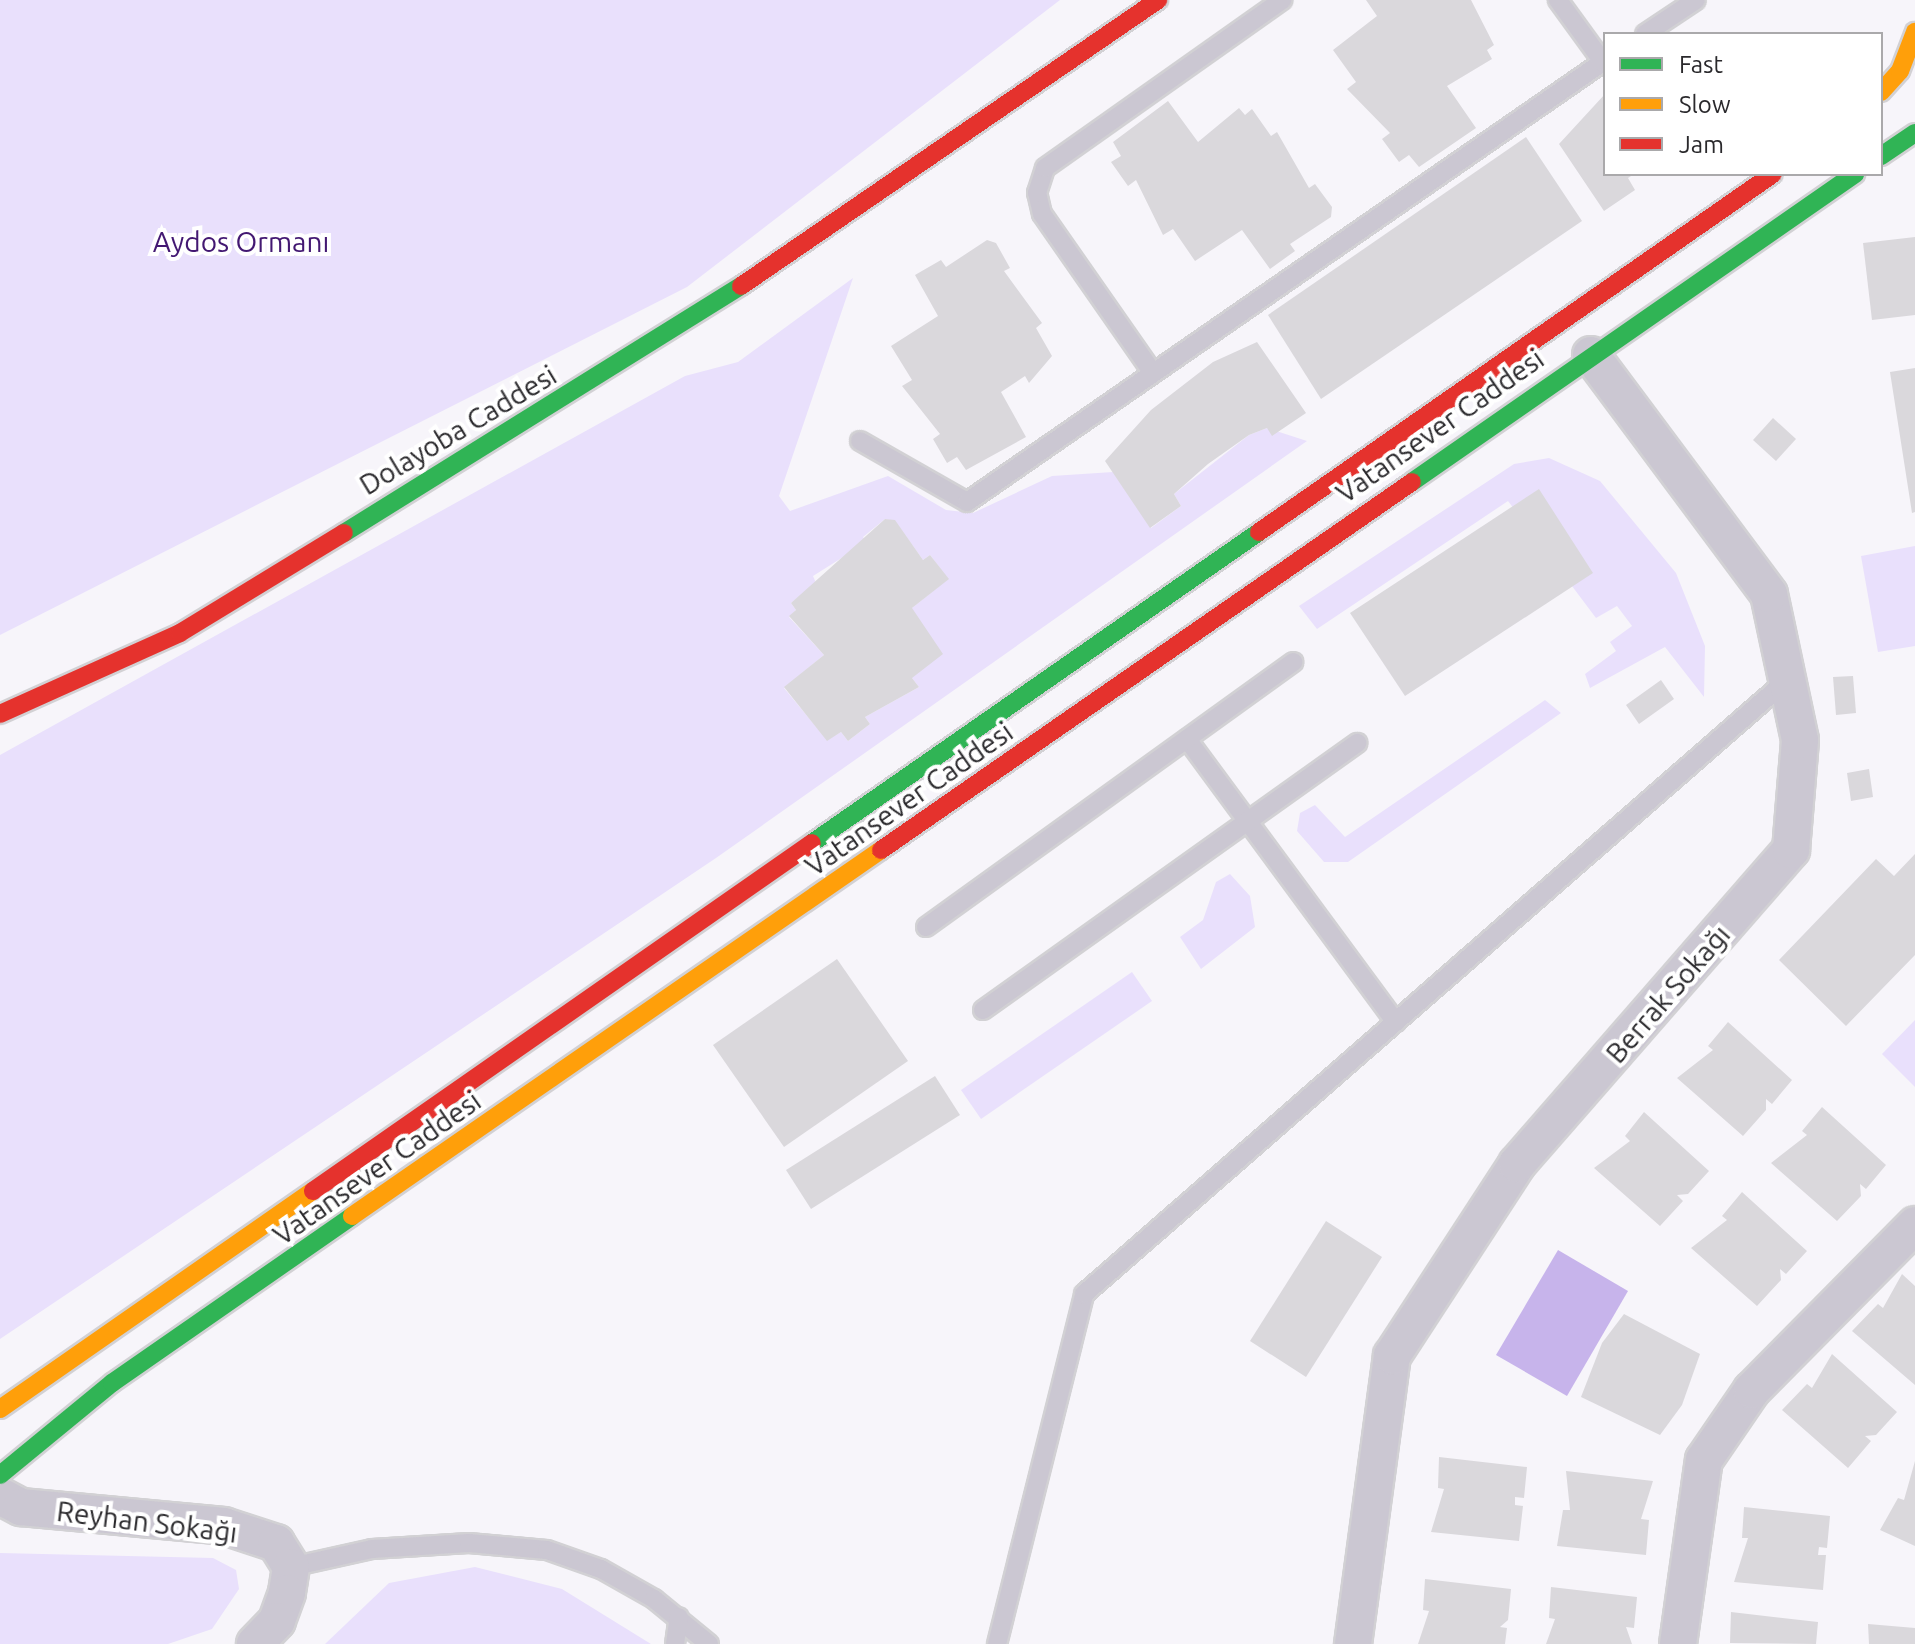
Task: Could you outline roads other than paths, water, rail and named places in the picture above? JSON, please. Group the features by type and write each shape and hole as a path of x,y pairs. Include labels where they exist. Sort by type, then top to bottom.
{"main road":[{"path":"928,162 1118,0"},
{"path":"928,162 1158,0"},
{"path":"1883,90 1900,71 1915,32"},
{"path":"1883,155 1915,133"},
{"name":"Dolayoba Caddesi","path":"0,714 180,633 686,324 928,162"},
{"name":"Vatansever Caddesi","path":"0,1409 1568,322 1770,176"},
{"name":"Vatansever Caddesi","path":"0,1475 112,1383 1852,176"},
{"path":"1568,322 1591,355"}],"street":[{"name":"Berrak Sokağı","path":"1353,1644 1392,1356 1517,1164 1791,850 1800,740 1769,594 1591,355"},
{"path":"1678,1644 1704,1460 1752,1390 1915,1225"},
{"name":"Reyhan Sokağı","path":"0,1496 21,1507 224,1526 276,1543 291,1567"},
{"path":"255,1644 277,1621 291,1567"}],"lane":[{"path":"1153,373 1042,214 1037,193 1045,168 1282,0"},
{"path":"1558,0 1603,60"},
{"path":"1648,32 1696,0"},
{"path":"860,441 967,502 1603,62"},
{"path":"926,927 1293,662"},
{"path":"997,1644 1084,1294 1787,680"},
{"path":"1187,739 1396,1022"},
{"path":"983,1010 1357,743"},
{"path":"291,1567 372,1549 469,1543 547,1550 601,1569 679,1617 709,1644"},
{"path":"675,1644 679,1617"}],"park label":[{"name":"Aydos Ormanı","path":"241,242"}]}
